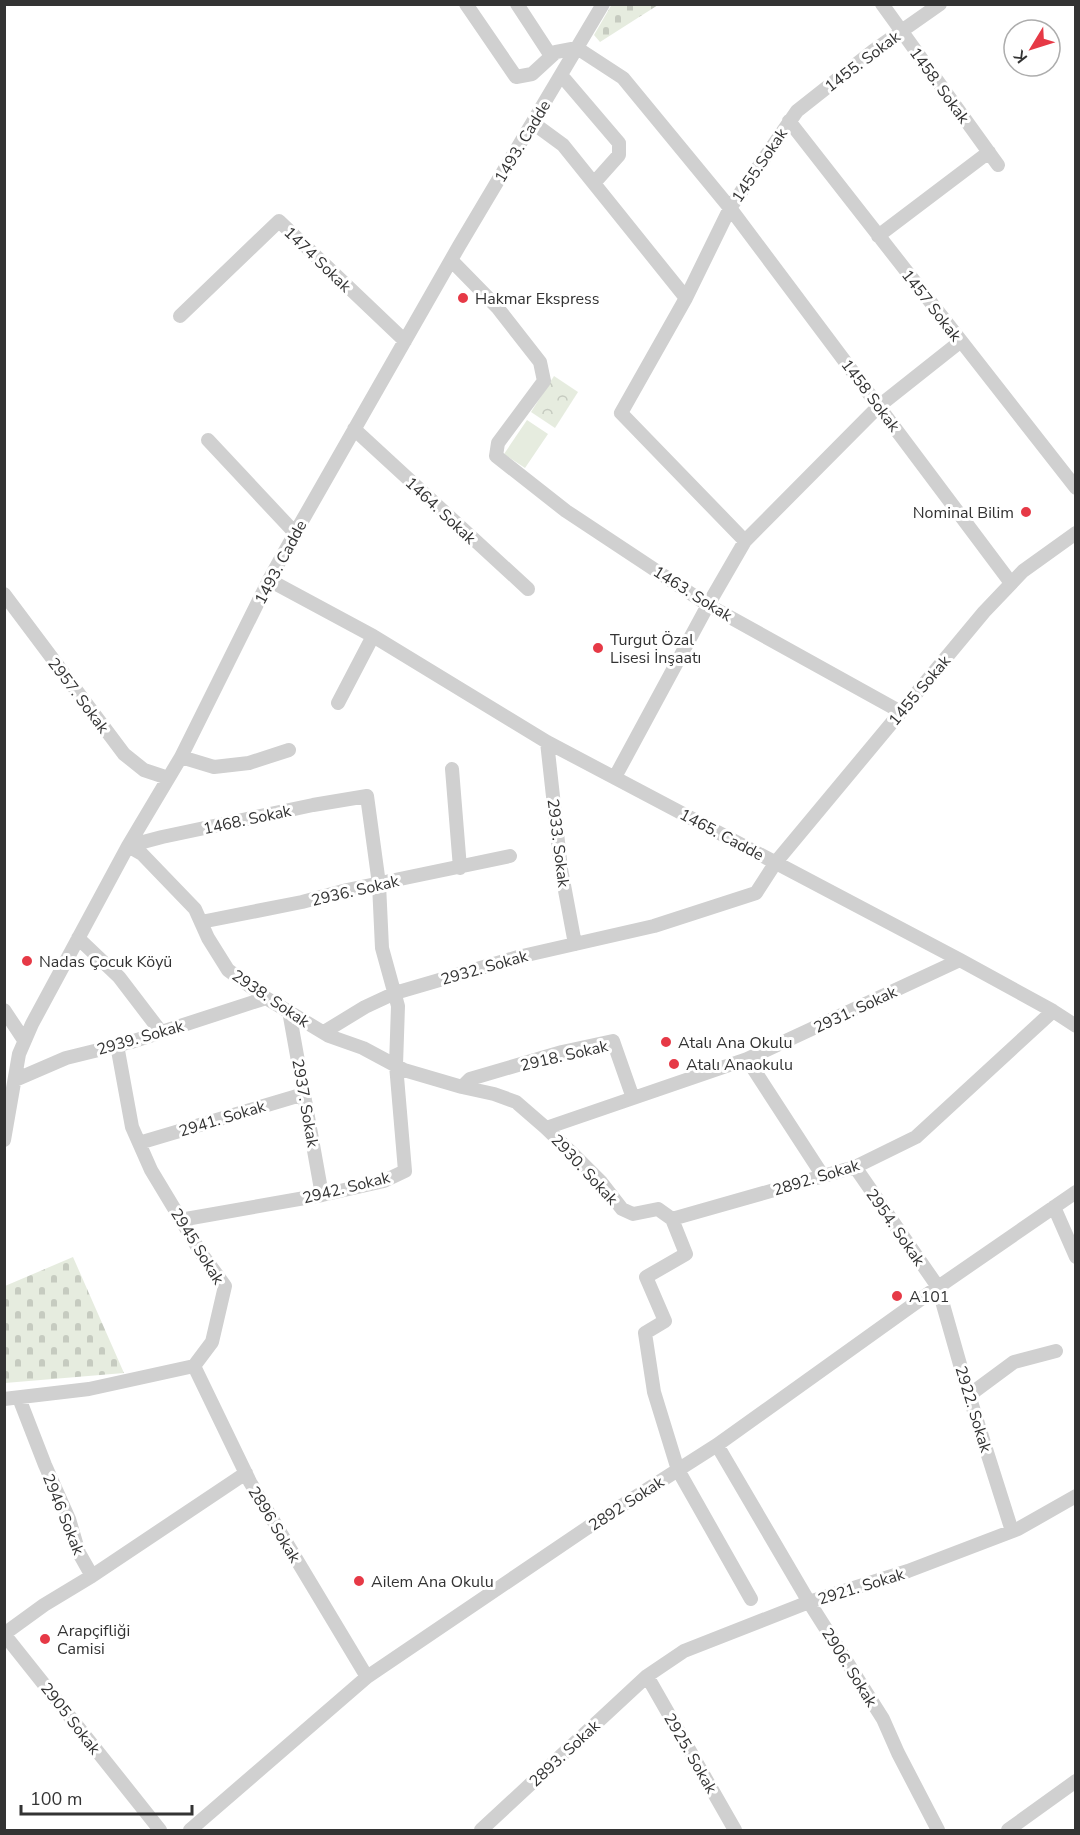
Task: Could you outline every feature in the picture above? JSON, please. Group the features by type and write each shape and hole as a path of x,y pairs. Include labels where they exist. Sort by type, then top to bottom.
{"street":[{"path":"466,4 516,77 532,74 556,52 577,48"},
{"path":"517,4 551,56"},
{"name":"1493. Cadde","path":"4,1140 19,1054 24,1040 128,846 181,757 269,580 295,533 451,260 603,4"},
{"name":"1458. Sokak","path":"882,4 998,165"},
{"name":"1455. Sokak","path":"789,121 797,111 873,51 940,4"},
{"name":"1458 Sokak","path":"577,48 623,78 730,208 1011,583"},
{"path":"561,75 620,143 619,155 594,183"},
{"name":"1455.Sokak","path":"745,541 621,413 686,298 730,208 789,121"},
{"name":"1457 Sokak","path":"789,121 1076,488"},
{"path":"533,123 563,145 686,298"},
{"path":"878,236 989,152"},
{"name":"1474 Sokak","path":"180,316 279,221 405,341"},
{"name":"1463. Sokak","path":"451,260 497,307 540,362 544,381 498,443 496,456 566,511 708,605 901,712"},
{"path":"615,777 745,541 879,406 961,341"},
{"name":"1464. Sokak","path":"354,429 528,589"},
{"path":"208,440 295,533"},
{"name":"1455 Sokak","path":"654,926 756,893 776,862 984,612 1023,571 1076,533"},
{"name":"1465. Cadde","path":"269,580 373,636 547,742 960,960 1076,1026"},
{"name":"2957. Sokak","path":"4,594 124,754 144,770 168,778"},
{"path":"338,703 373,636"},
{"name":"2933. Sokak","path":"547,742 561,869 575,944"},
{"path":"181,757 214,767 249,763 290,750"},
{"path":"452,769 460,868"},
{"name":"1468. Sokak","path":"128,846 313,805 367,796 378,884"},
{"name":"2938. Sokak","path":"128,846 142,854 195,909 208,938 228,970 266,998 324,1032 363,1048 404,1070 462,1087"},
{"name":"2936. Sokak","path":"201,922 510,856"},
{"path":"378,884 382,948 398,1006 396,1065"},
{"name":"2932. Sokak","path":"324,1032 365,1007 395,993 518,957 654,926"},
{"path":"78,938 119,977 161,1032"},
{"name":"2931. Sokak","path":"546,1128 747,1059 960,960"},
{"name":"2939. Sokak","path":"15,1080 66,1058 161,1032 266,998"},
{"path":"5,1011 24,1040"},
{"name":"2937. Sokak","path":"289,1011 322,1195"},
{"name":"2892. Sokak","path":"672,1219 855,1167 916,1137 1053,1011"},
{"name":"2918. Sokak","path":"462,1087 470,1079 562,1052 613,1041 633,1098"},
{"name":"2945 Sokak","path":"117,1045 132,1127 151,1170 201,1253 225,1286 212,1342 194,1366"},
{"path":"747,1059 823,1176"},
{"name":"2942. Sokak","path":"180,1220 322,1195 384,1180 405,1171 396,1065"},
{"name":"2930. Sokak","path":"462,1087 494,1094 516,1102 601,1182 622,1209 633,1214 658,1209 672,1219"},
{"name":"2941. Sokak","path":"139,1143 304,1094"},
{"name":"2954. Sokak","path":"855,1167 938,1287"},
{"name":"2892 Sokak","path":"190,1830 367,1677 587,1528 717,1445 938,1287 1076,1192"},
{"path":"1054,1207 1076,1257"},
{"path":"672,1219 686,1254 646,1278 665,1321 645,1333 654,1392 678,1470 751,1599"},
{"name":"2922. Sokak","path":"938,1287 967,1389 1012,1531"},
{"path":"967,1389 972,1393 1014,1362 1056,1352"},
{"path":"4,1399 89,1389 194,1366"},
{"name":"2896 Sokak","path":"194,1366 246,1473 367,1677"},
{"name":"2946 Sokak","path":"19,1398 69,1519 79,1553 92,1576"},
{"name":"2906. Sokak","path":"717,1445 809,1602 883,1719 938,1830"},
{"path":"4,1634 44,1605 92,1576 246,1473"},
{"name":"2921. Sokak","path":"647,1676 684,1651 809,1602 908,1571 1012,1531 1074,1499"},
{"name":"2905 Sokak","path":"4,1634 160,1830"},
{"name":"2893. Sokak","path":"481,1830 647,1676"},
{"name":"2925. Sokak","path":"647,1676 735,1830"},
{"path":"1008,1830 1076,1781"}],"green space":[{"path":"612,4 658,5 600,42 594,35"},
{"path":"554,376 578,392 555,428 531,412"},
{"path":"527,420 548,434 525,468 504,454"},
{"path":"73,1257 124,1373 5,1383 5,1286"}],"place":[{"name":"Hakmar Ekspress","path":"463,298"},
{"name":"Nominal Bilim","path":"1026,512"},
{"name":"Turgut Özal Lisesi İnşaatı","path":"598,648"},
{"name":"Nadas Çocuk Köyü","path":"27,961"},
{"name":"Atalı Ana Okulu","path":"666,1042"},
{"name":"Atalı Anaokulu","path":"674,1064"},
{"name":"A101","path":"897,1296"},
{"name":"Ailem Ana Okulu","path":"359,1581"},
{"name":"Arapçifliği Camisi","path":"45,1639"}]}
